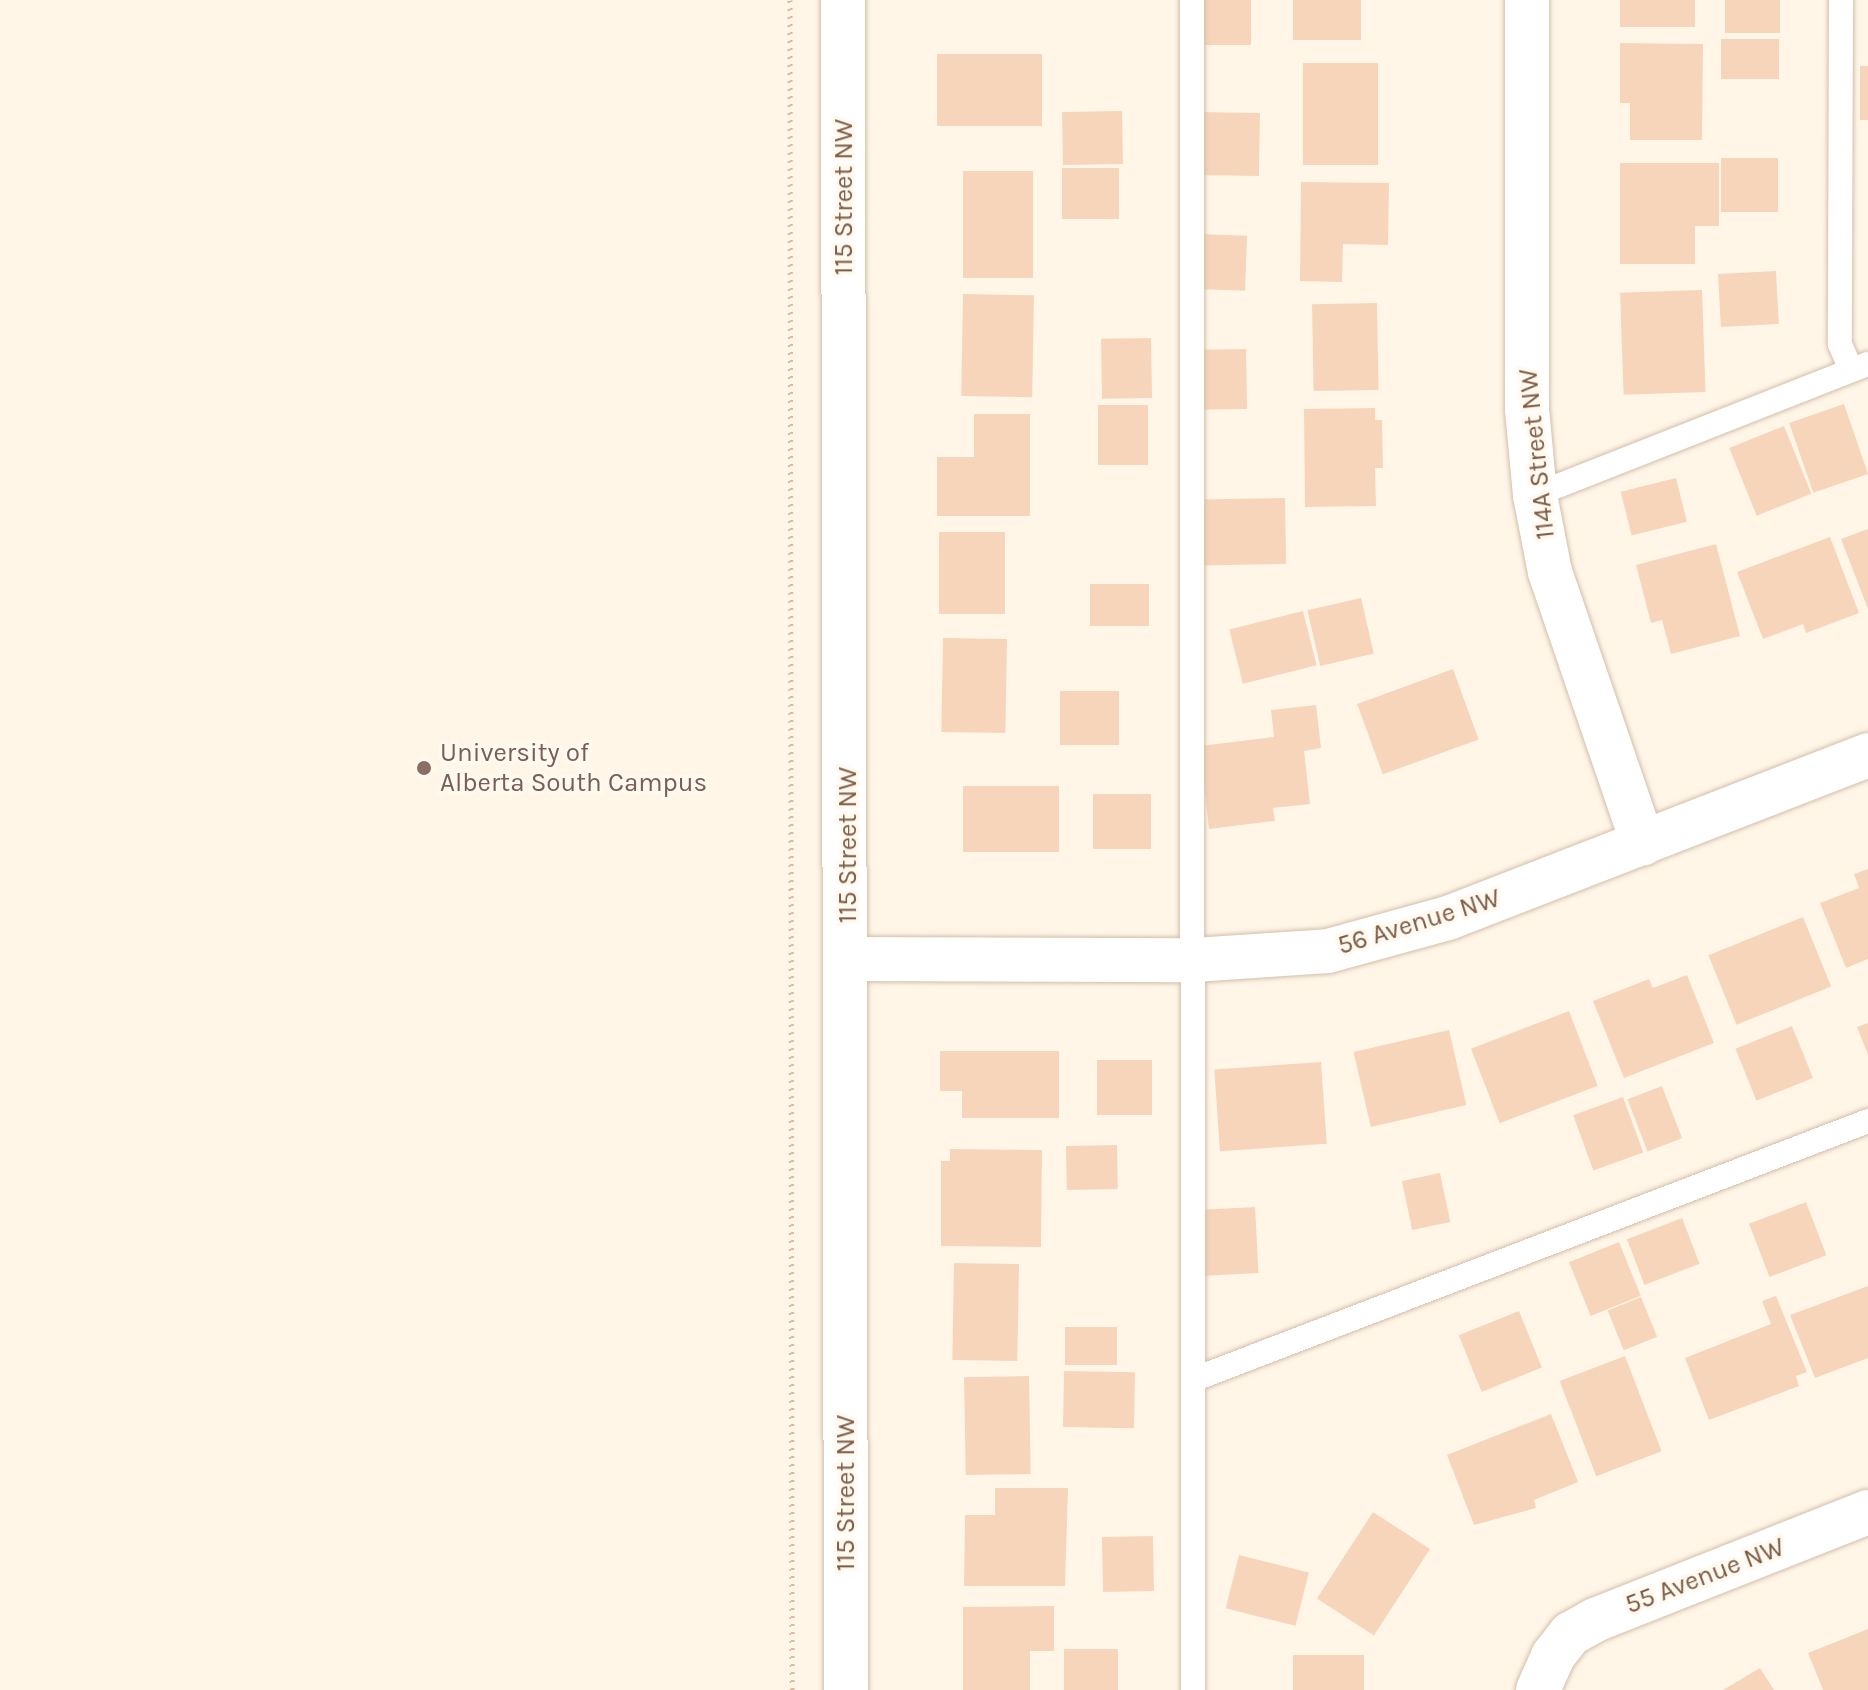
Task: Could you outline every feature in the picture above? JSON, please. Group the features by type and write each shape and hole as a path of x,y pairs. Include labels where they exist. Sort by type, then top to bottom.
{"street":[{"name":"115 Street NW","path":"843,0 848,959 846,1690"},
{"name":"114A Street NW","path":"1527,0 1527,409 1535,495 1550,572 1643,844"},
{"name":"56 Avenue NW","path":"848,959 1266,959 1371,941 1643,844 1868,755"},
{"name":"55 Avenue NW","path":"1546,1673 1570,1634 1595,1620 1868,1512"}],"lane":[{"path":"1192,0 1193,1690"},
{"path":"1535,495 1860,367 1840,344 1841,0"},
{"path":"1195,1379 1868,1121"}],"path":[{"path":"790,0 792,1690"}],"building":[{"path":"1198,0 1251,0 1251,45 1198,45"},
{"path":"1293,0 1361,0 1361,40 1293,40"},
{"path":"1620,0 1695,0 1695,27 1620,27"},
{"path":"1725,0 1780,0 1780,33 1725,33"},
{"path":"1721,39 1779,39 1779,79 1721,79"},
{"path":"1620,43 1703,44 1702,140 1630,140 1630,103 1620,103"},
{"path":"937,54 1042,54 1042,126 937,126"},
{"path":"1303,63 1378,63 1378,165 1303,165"},
{"path":"1860,66 1868,66 1868,120 1860,120"},
{"path":"1122,111 1123,164 1063,165 1062,112"},
{"path":"1197,112 1260,113 1259,176 1196,175"},
{"path":"1721,158 1778,158 1778,212 1721,212"},
{"path":"1620,163 1719,163 1719,226 1695,226 1695,264 1620,264"},
{"path":"1062,168 1119,168 1119,219 1062,219"},
{"path":"963,171 1033,171 1033,278 963,278"},
{"path":"1301,182 1389,183 1388,245 1343,244 1342,282 1300,281"},
{"path":"1198,234 1247,236 1245,291 1196,289"},
{"path":"1776,271 1779,324 1721,327 1718,274"},
{"path":"1702,290 1706,392 1624,395 1620,293"},
{"path":"963,294 1034,295 1032,397 961,396"},
{"path":"1377,303 1379,390 1314,391 1312,304"},
{"path":"1151,338 1152,398 1102,399 1101,339"},
{"path":"1246,349 1247,409 1197,410 1196,350"},
{"path":"1844,404 1868,474 1813,493 1789,423"},
{"path":"1098,405 1148,405 1148,465 1098,465"},
{"path":"1375,408 1375,420 1382,420 1383,468 1375,468 1376,506 1305,507 1304,409"},
{"path":"974,414 1030,414 1030,516 937,516 937,457 974,457"},
{"path":"1784,426 1811,494 1757,516 1729,448"},
{"path":"1676,478 1687,522 1632,535 1621,492"},
{"path":"1285,498 1286,564 1199,566 1198,500"},
{"path":"1868,529 1868,609 1841,539"},
{"path":"939,532 1005,532 1005,614 939,614"},
{"path":"1830,537 1859,613 1806,633 1803,624 1763,639 1737,572"},
{"path":"1716,544 1740,636 1671,654 1662,620 1651,623 1636,565"},
{"path":"1090,584 1149,584 1149,626 1090,626"},
{"path":"1361,598 1374,654 1320,666 1307,610"},
{"path":"1303,611 1317,665 1243,684 1229,629"},
{"path":"943,638 1007,639 1005,733 941,732"},
{"path":"1453,669 1479,739 1383,774 1357,704"},
{"path":"1060,691 1119,691 1119,745 1060,745"},
{"path":"1316,705 1321,748 1304,751 1310,804 1273,808 1275,821 1209,829 1200,746 1274,737 1271,710"},
{"path":"963,786 1059,786 1059,852 963,852"},
{"path":"1093,794 1151,794 1151,849 1093,849"},
{"path":"1868,869 1868,959 1846,968 1820,903 1859,888 1854,874"},
{"path":"1803,917 1831,987 1737,1025 1708,955"},
{"path":"1687,975 1714,1043 1624,1078 1593,1001 1649,979 1653,988"},
{"path":"1569,1011 1598,1086 1500,1123 1471,1049"},
{"path":"1868,1023 1868,1055 1857,1027"},
{"path":"1792,1026 1813,1078 1756,1101 1735,1049"},
{"path":"1449,1030 1466,1105 1371,1127 1354,1052"},
{"path":"940,1051 1059,1051 1059,1118 962,1118 962,1091 940,1091"},
{"path":"1097,1060 1152,1060 1152,1115 1097,1115"},
{"path":"1321,1062 1327,1144 1220,1151 1214,1069"},
{"path":"1662,1086 1682,1138 1648,1152 1627,1099"},
{"path":"1623,1097 1643,1152 1593,1171 1573,1115"},
{"path":"1117,1145 1118,1189 1067,1190 1066,1146"},
{"path":"950,1149 1042,1150 1041,1247 941,1246 941,1161 950,1161"},
{"path":"1440,1173 1450,1222 1412,1230 1402,1181"},
{"path":"1806,1202 1826,1255 1769,1277 1749,1224"},
{"path":"1255,1207 1258,1273 1201,1276 1197,1210"},
{"path":"1682,1218 1700,1264 1644,1285 1627,1239"},
{"path":"1619,1242 1641,1296 1591,1316 1569,1262"},
{"path":"954,1263 1019,1264 1017,1361 952,1360"},
{"path":"1868,1286 1868,1358 1815,1378 1790,1315"},
{"path":"1776,1296 1807,1372 1796,1376 1799,1386 1709,1420 1685,1358 1771,1324 1762,1301"},
{"path":"1641,1297 1657,1337 1624,1350 1608,1310"},
{"path":"1519,1311 1542,1368 1482,1392 1459,1335"},
{"path":"1065,1327 1117,1327 1117,1365 1065,1365"},
{"path":"1625,1356 1662,1451 1596,1476 1560,1381"},
{"path":"1064,1371 1135,1372 1134,1428 1063,1427"},
{"path":"1029,1376 1031,1474 966,1475 964,1377"},
{"path":"1551,1414 1578,1482 1534,1500 1536,1508 1474,1525 1447,1455"},
{"path":"995,1488 1068,1488 1065,1586 964,1586 965,1515 995,1515"},
{"path":"1373,1512 1430,1549 1374,1635 1317,1598"},
{"path":"1153,1536 1154,1591 1103,1592 1102,1537"},
{"path":"1239,1555 1309,1572 1296,1626 1226,1608"},
{"path":"1054,1606 1054,1651 1030,1651 1030,1690 963,1690 963,1607"},
{"path":"1868,1629 1868,1690 1823,1690 1808,1653"},
{"path":"1064,1649 1118,1649 1118,1690 1064,1690"},
{"path":"1293,1655 1364,1655 1364,1690 1293,1690"},
{"path":"1760,1668 1774,1690 1723,1690"}],"place":[{"name":"University of Alberta South Campus","path":"424,768"}]}
